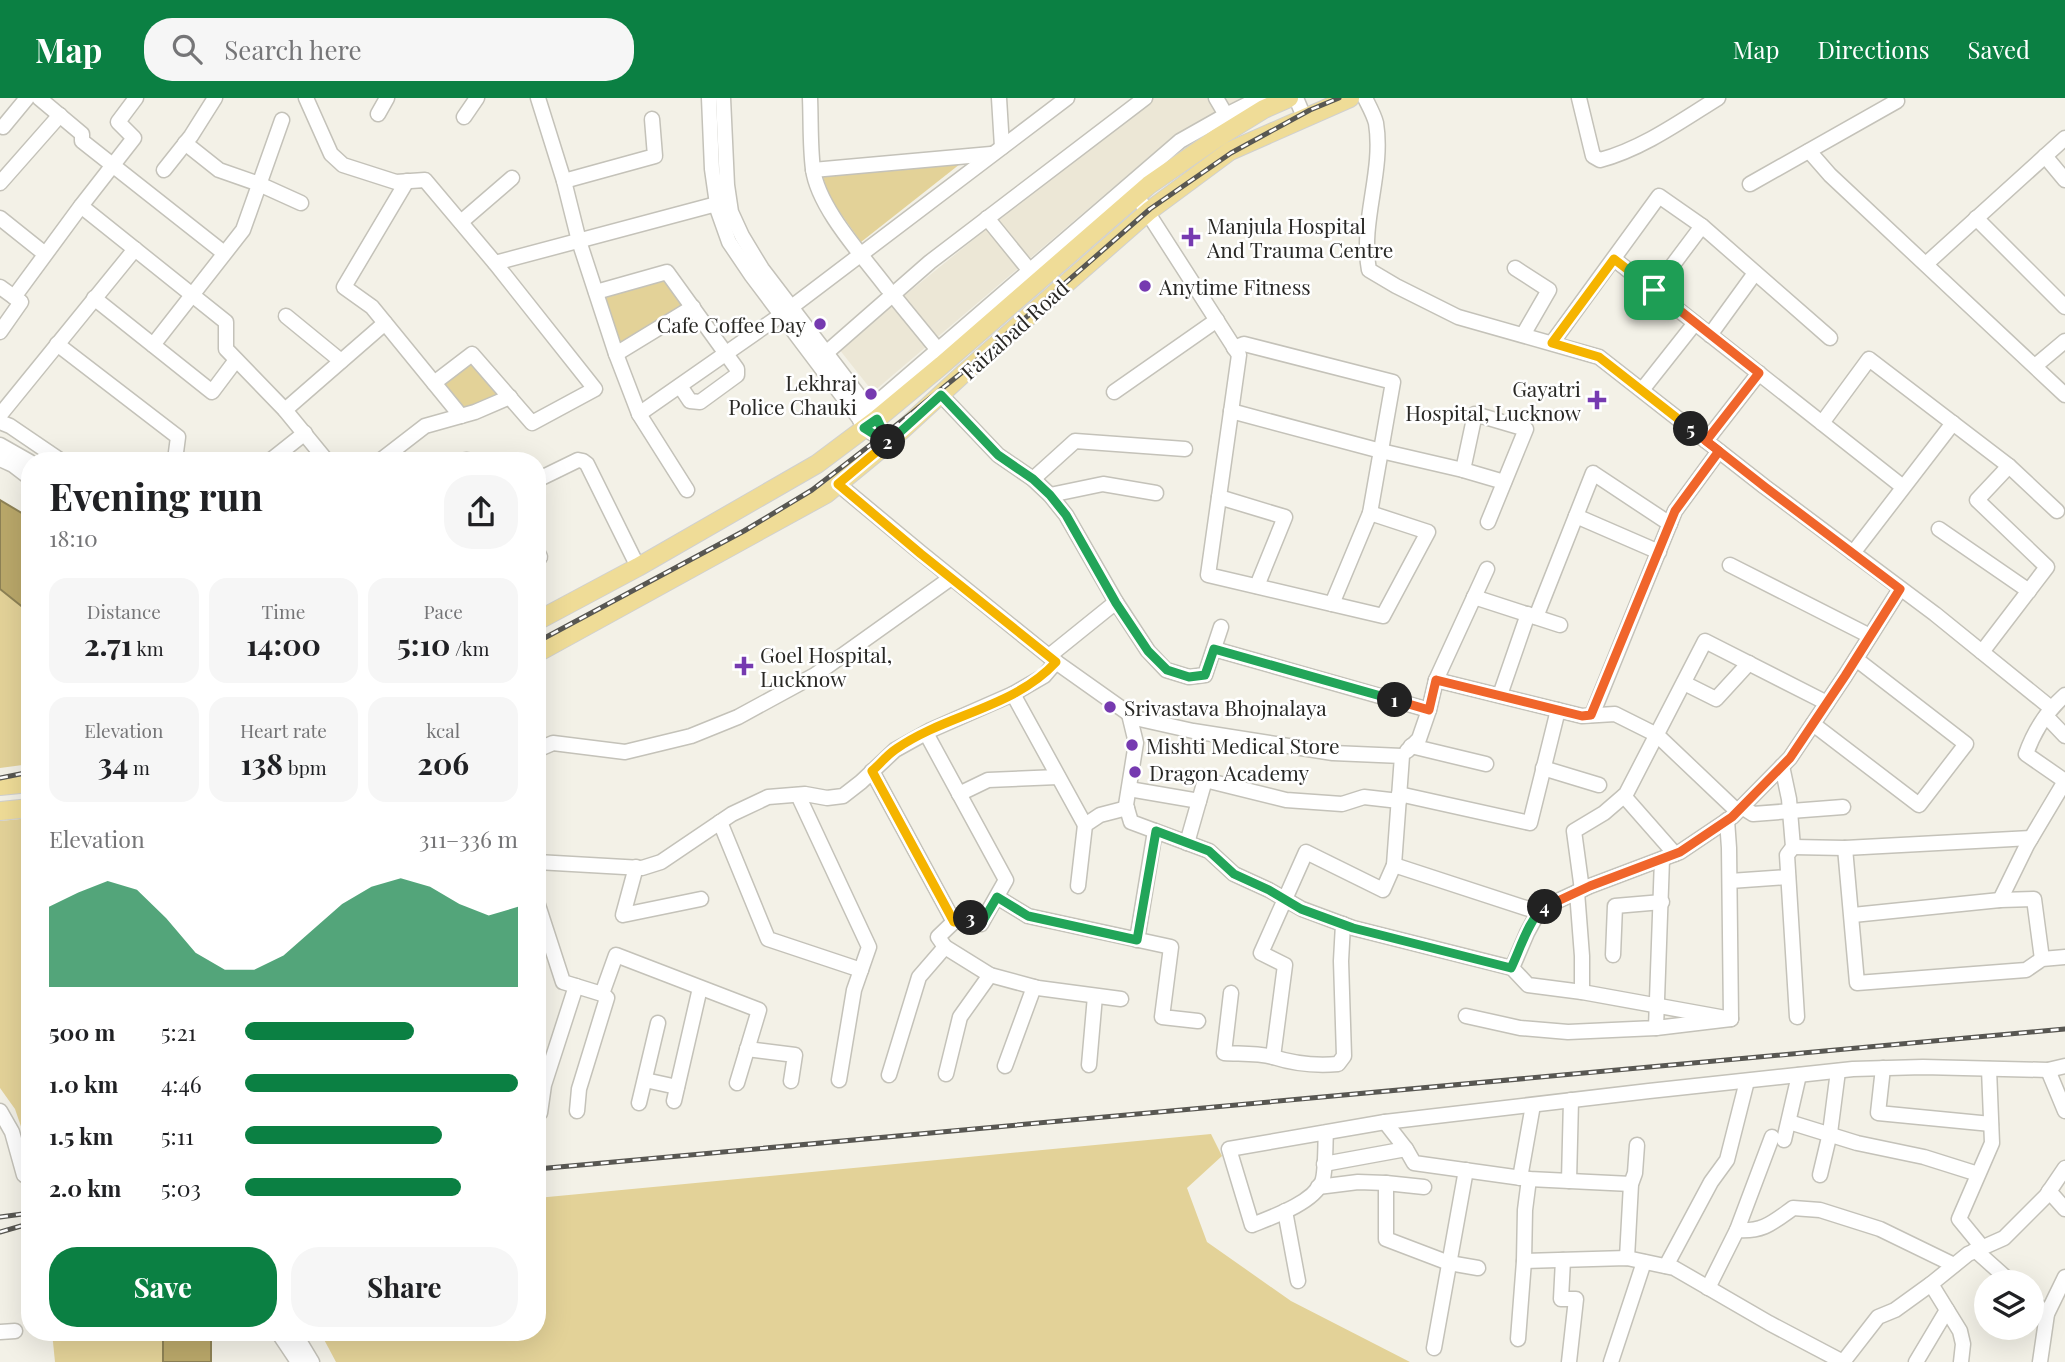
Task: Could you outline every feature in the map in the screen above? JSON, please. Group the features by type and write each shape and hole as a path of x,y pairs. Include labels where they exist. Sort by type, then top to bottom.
{"main road":[{"name":"Faizabad Road","path":"546,616 638,567 817,464 867,419 1138,196 1217,138 1289,98"},
{"name":"Faizabad Road","path":"546,648 826,494 888,443 1149,211 1230,152 1304,117 1324,103 1350,98"},
{"path":"0,786 21,784"},
{"path":"0,811 21,809"}],"street":[{"path":"3,127 27,98"},
{"path":"39,98 82,134 82,141 225,253"},
{"path":"13,297 134,138 118,122 135,98"},
{"path":"164,170 215,98"},
{"path":"306,98 331,154 343,165 396,182 425,180 495,262 595,389 532,423 472,354 434,383"},
{"path":"378,114 387,98"},
{"path":"464,117 477,98"},
{"path":"538,98 564,181 579,241 616,354 639,414 687,490"},
{"path":"709,98 712,169 723,202 729,242 888,443"},
{"path":"723,98 727,185 723,202"},
{"path":"810,98 813,170 818,191 861,254 938,350"},
{"path":"998,151 999,98"},
{"path":"639,414 786,311 1067,98"},
{"path":"826,353 890,291 1145,98"},
{"path":"1216,98 1226,115"},
{"path":"867,419 938,350 1180,141 1261,98"},
{"path":"1296,98 1304,117"},
{"path":"1365,98 1376,122 1377,163 1368,214 1366,256 1369,270 1458,317 1599,357 1982,652 2048,712 2065,736"},
{"path":"1578,98 1593,156 1600,160 1619,155 1717,98"},
{"path":"1750,184 1899,99"},
{"path":"0,197 5,191 0,185 60,115"},
{"path":"564,181 655,156 652,119"},
{"path":"153,345 243,230 282,120"},
{"path":"1926,264 2065,138"},
{"path":"185,143 219,170 301,203"},
{"path":"813,170 998,151"},
{"path":"1809,151 1830,175 2065,395"},
{"path":"2045,156 2065,180"},
{"path":"461,222 512,178"},
{"path":"407,181 344,287 372,307 461,416"},
{"path":"1138,196 1239,355 1208,575 1383,616 1428,532 1370,513"},
{"path":"1552,343 1659,196 1702,226 1830,338"},
{"path":"495,262 723,202"},
{"path":"81,206 226,322 226,349 285,410 320,452"},
{"path":"0,218 45,254"},
{"path":"987,218 1030,271"},
{"path":"1976,218 2065,307"},
{"path":"1654,290 1702,226"},
{"path":"0,415 135,249"},
{"path":"1614,259 1903,487"},
{"path":"1516,268 1549,290 1523,335"},
{"path":"596,292 667,272 737,369 737,375 700,402 690,401 680,386"},
{"path":"1710,335 1755,273"},
{"path":"0,287 21,302 0,332"},
{"path":"94,298 212,392 236,360"},
{"path":"616,354 693,307"},
{"path":"786,311 826,353 867,419"},
{"path":"286,316 341,361"},
{"path":"1114,392 1217,320"},
{"path":"285,410 384,323"},
{"path":"1642,390 1695,323"},
{"path":"2035,366 2065,341"},
{"path":"57,344 178,437 176,452"},
{"path":"1234,348 1244,344 1393,382 1370,513 1332,604"},
{"path":"1822,423 1869,359 2009,466 2057,511"},
{"path":"1706,441 1759,373"},
{"path":"941,395 998,455 1033,479 1050,495 1066,515 1116,603 1148,651 1167,670 1189,677 1205,675 1221,627"},
{"path":"391,452 425,426 461,416 510,397"},
{"path":"1231,411 1504,482"},
{"path":"1463,470 1475,414 1526,429 1488,522"},
{"path":"0,422 48,452"},
{"path":"1853,553 1953,423"},
{"path":"281,452 305,433"},
{"path":"1033,479 1075,441 1185,449"},
{"path":"0,446 21,457"},
{"path":"1591,715 1675,511 1719,451"},
{"path":"0,459 21,471"},
{"path":"546,476 578,460 587,464 638,567"},
{"path":"1982,652 2047,567 1977,500 2009,466"},
{"path":"1500,695 1593,474 1670,524"},
{"path":"838,484 1052,659 1135,718 1193,731 1333,753 1407,751 1486,764"},
{"path":"1050,495 1103,484 1156,493"},
{"path":"1219,497 1285,517 1257,586"},
{"path":"1576,516 1658,552"},
{"path":"1939,529 2029,591"},
{"path":"1730,565 1870,636"},
{"path":"1273,1057 1285,965 1261,953 1306,852 1383,890 1394,865 1399,797 1407,751 1419,739 1436,680 1487,569"},
{"path":"546,746 553,743 625,752 691,736 738,717 815,675 951,578"},
{"path":"1511,968 1540,909 1669,856 1735,813 1790,758 1900,589"},
{"path":"1474,597 1560,625"},
{"path":"546,862 642,868 662,862 732,814 768,797 798,795 827,799 843,796 895,750 1013,694 1044,676 1052,659 1116,603"},
{"path":"1582,992 1580,891 1574,831 1604,813 1623,796 1705,641 1827,703"},
{"path":"1214,649 1429,710"},
{"path":"1813,724 1919,806 1966,744 1856,659"},
{"path":"1684,682 1716,699 1749,663"},
{"path":"1436,680 1582,716 1615,714 1657,735 1735,813 1790,813 1843,807"},
{"path":"1013,694 1085,825 1079,886"},
{"path":"2000,900 2031,838 2065,781 2026,754 2031,739 2048,712 2065,695"},
{"path":"1187,843 1205,780 1286,800 1342,804 1364,797 1399,797 1530,823 1558,710"},
{"path":"1129,714 1136,743 1127,808 1131,822 1209,851 1234,874 1301,909 1343,924 1511,968 1528,985 1731,1019"},
{"path":"926,733 1006,880 981,924 963,913 938,937 945,947 990,975 1034,987 1121,999"},
{"path":"1782,766 1793,847 1787,855 1797,1017"},
{"path":"1543,768 1600,785"},
{"path":"872,771 954,922"},
{"path":"959,794 988,780 1059,777"},
{"path":"1129,789 1199,801"},
{"path":"798,795 869,947 854,990 839,1080"},
{"path":"1623,796 1669,856 1662,902 1656,1028"},
{"path":"1085,825 1100,815 1127,808"},
{"path":"1731,1019 1730,881 1735,813"},
{"path":"720,822 768,939 860,970"},
{"path":"1137,940 1156,831"},
{"path":"1793,847 1846,848 2031,838"},
{"path":"1846,848 1857,983 2026,970 2042,960 2065,957"},
{"path":"1394,865 1538,912"},
{"path":"636,867 623,915 701,899"},
{"path":"1730,881 1788,877"},
{"path":"997,897 1028,916 1171,947 1162,1017 1198,1021"},
{"path":"1853,915 2034,899 2042,960"},
{"path":"1613,955 1615,906 1662,902"},
{"path":"1231,993 1224,1053 1273,1057 1282,1061 1318,1066 1338,1064 1344,1056 1341,961 1343,924"},
{"path":"546,929 564,982 607,998 579,1089 577,1111"},
{"path":"889,1075 919,977 945,947"},
{"path":"602,994 616,955 759,1010 737,1083"},
{"path":"946,1074 960,1017 990,975"},
{"path":"546,1079 576,986"},
{"path":"1005,1066 1034,987"},
{"path":"645,1080 676,1094 700,988"},
{"path":"1089,1065 1094,996"},
{"path":"1466,1016 1520,1028 1568,1032 1656,1028 1731,1019"},
{"path":"639,1103 658,1023"},
{"path":"747,1049 794,1055 791,1080"},
{"path":"1326,1132 1322,1182 1308,1198 1252,1225 1229,1149 1326,1132 1385,1122 1838,1071 1923,1067 2048,1070 2065,1066"},
{"path":"1883,1068 1878,1113 1991,1124"},
{"path":"1990,1069 1992,1143 1959,1219 1979,1249 1999,1270"},
{"path":"2048,1070 2065,1111"},
{"path":"1820,1175 1830,1133 1838,1071"},
{"path":"1708,1288 1778,1139 1789,1122 1799,1075"},
{"path":"1666,1266 1727,1160 1747,1081"},
{"path":"1569,1181 1571,1100"},
{"path":"1518,1339 1524,1261 1525,1179 1533,1105"},
{"path":"0,1111 12,1132 21,1164"},
{"path":"1385,1122 1414,1163 1525,1179 1631,1184"},
{"path":"1789,1122 1857,1143 1924,1157 1978,1174"},
{"path":"1627,1258 1631,1184 1635,1173 1637,1145"},
{"path":"1324,1164 1406,1149"},
{"path":"1524,1261 1627,1258 1674,1268 1843,1362 1878,1317 1895,1310 1968,1254 2004,1238 2049,1191 2065,1168"},
{"path":"1434,1348 1466,1170"},
{"path":"1318,1187 1358,1182 1424,1187"},
{"path":"1386,1183 1386,1239 1450,1263 1478,1268"},
{"path":"2049,1191 2065,1209"},
{"path":"1737,1230 1752,1231 1767,1227 1793,1208 1820,1210 1880,1229 1954,1265"},
{"path":"1285,1211 1298,1281"},
{"path":"1563,1260 1561,1299 1576,1299 1569,1362"},
{"path":"1611,1362 1644,1262"},
{"path":"2040,1362 2047,1314 2065,1277"},
{"path":"1931,1284 1960,1331 1964,1344 1961,1362"},
{"path":"1916,1362 1947,1310"},
{"path":"0,1332 15,1331"},
{"path":"284,1341 298,1362"},
{"path":"299,1341 312,1362"}],"shaded area":[{"path":"1152,98 1243,98 1163,145 873,392 839,349"},
{"path":"960,164 861,242 831,200 822,175"},
{"path":"661,277 684,308 618,348 600,294"},
{"path":"471,357 504,396 463,413 438,384"},
{"path":"0,500 21,513 21,606 0,589"},
{"path":"0,589 21,606 21,765 0,768"},
{"path":"21,819 21,1127 15,1109 0,1088 0,821"},
{"path":"1211,1134 1222,1156 1187,1188 1207,1242 1291,1301 1410,1362 336,1362 325,1341 546,1341 546,1197"},
{"path":"53,1341 163,1341 163,1362 55,1362"},
{"path":"163,1341 211,1341 211,1362 163,1362"}],"railway":[{"path":"546,637 744,531 812,490 976,361 1150,209 1231,153 1310,110 1339,98"},
{"path":"0,778 21,774"},
{"path":"546,1168 2065,1029"},
{"path":"0,1217 21,1214"},
{"path":"0,1232 21,1226"}],"place":[{"name":"Manjula Hospital And Trauma Centre","path":"1191,237"},
{"name":"Anytime Fitness","path":"1145,286"},
{"name":"Cafe Coffee Day","path":"820,324"},
{"name":"Lekhraj Police Chauki","path":"871,394"},
{"name":"Gayatri Hospital, Lucknow","path":"1597,400"},
{"name":"Goel Hospital, Lucknow","path":"744,666"},
{"name":"Srivastava Bhojnalaya","path":"1110,707"},
{"name":"Mishti Medical Store","path":"1132,745"},
{"name":"Dragon Academy","path":"1135,772"}],"route":[{"path":"1654,290 1614,259 1552,343 1599,357 1706,441 1765,487 1900,589 1790,758 1732,817 1680,852 1590,886 1540,909 1511,968 1353,928 1301,909 1234,874 1209,851 1156,831 1137,940 1028,916 997,897 981,924 963,913 954,922 872,771 895,750 930,730 1013,694 1044,676 1056,662 838,484 888,443 877,419 864,428 888,443 941,395 998,455 1033,479 1050,495 1066,515 1133,630 1148,651 1167,670 1189,677 1205,675 1214,649 1429,710 1436,680 1582,716 1591,715 1675,511 1719,451 1706,441 1759,373 1654,290"}]}
